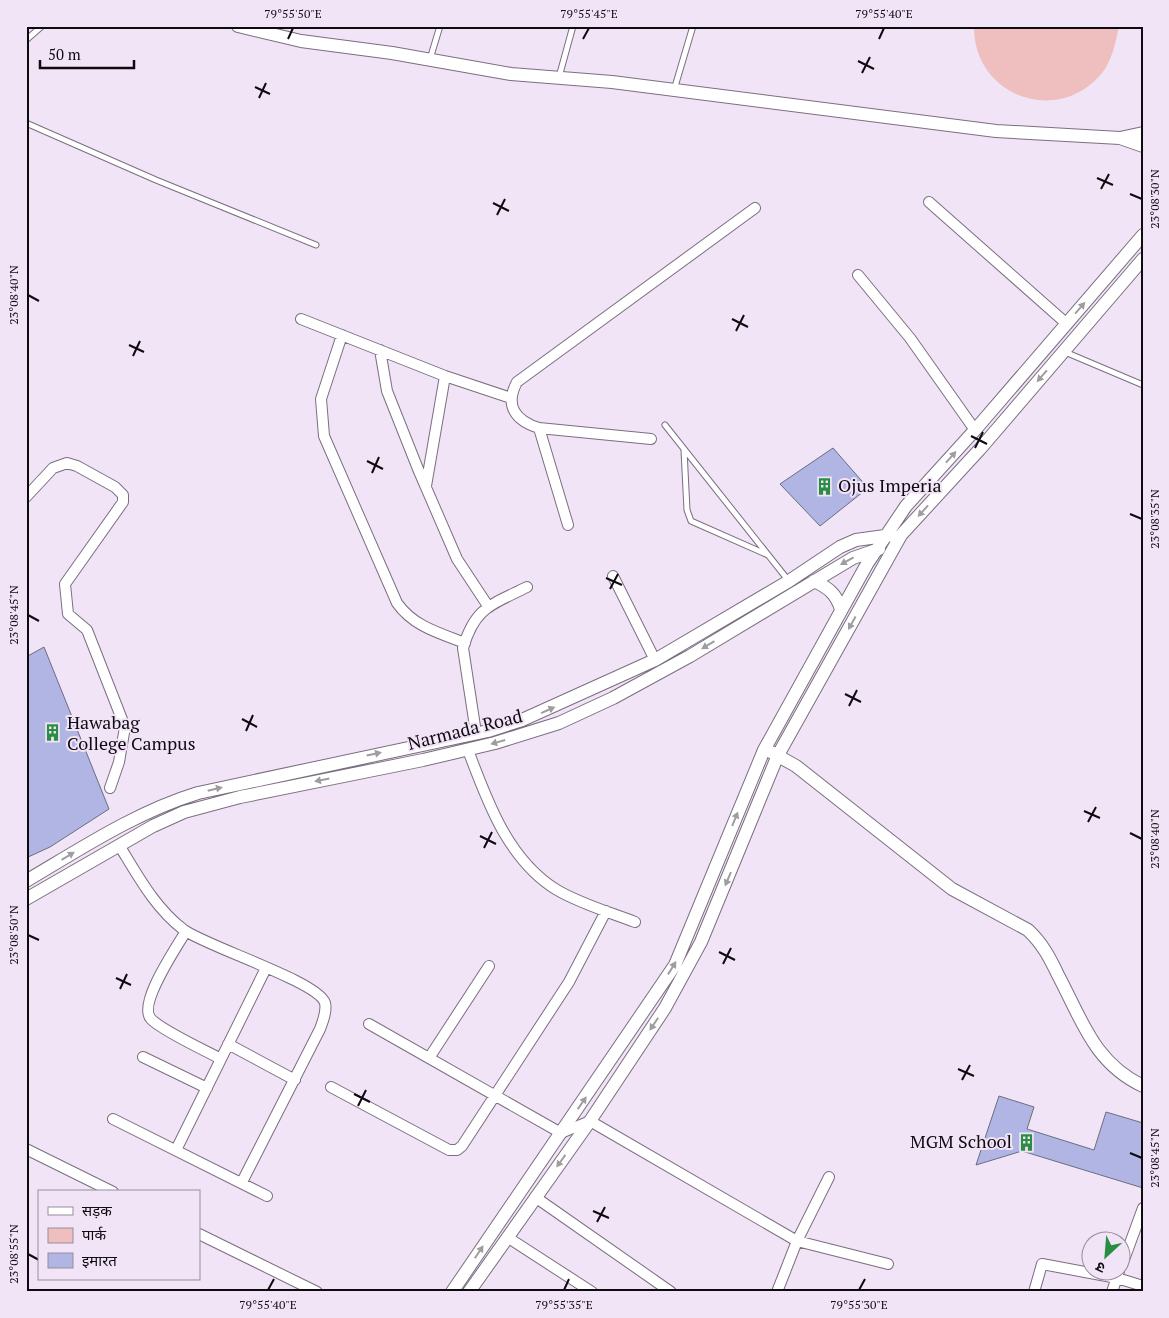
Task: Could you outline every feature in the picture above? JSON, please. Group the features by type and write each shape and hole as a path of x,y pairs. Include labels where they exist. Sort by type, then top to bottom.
{"street":[{"path":"238,26 301,42 430,59 511,74 559,77 996,131 1120,138 1143,133"},
{"path":"1120,138 1143,146"},
{"path":"929,202 1066,324"},
{"path":"651,439 539,428 518,419 511,398 517,382 755,208"},
{"path":"452,1292 674,965 764,750 877,550 906,506 975,430 1143,235"},
{"path":"469,1292 590,1121 665,1008 701,942 778,755 901,535 980,449 1063,351 1142,263"},
{"path":"858,275 910,338 975,430"},
{"path":"301,319 445,376 511,398"},
{"path":"342,335 321,399 321,415 328,448 397,603 405,615 435,632 465,643"},
{"path":"380,350 387,391 425,487 457,559 488,606"},
{"path":"425,487 445,376"},
{"path":"539,428 568,525"},
{"path":"28,490 53,468 66,463 77,466 115,487 123,495 123,502 65,584 68,614 87,630 125,727 119,762 110,788"},
{"path":"26,881 131,820 170,802 198,793 476,733 542,713 655,660 789,581 840,547 856,540 887,535 901,535"},
{"name":"Narmada Road","path":"26,899 119,845 184,812 231,799 468,750 559,723 614,698 690,656 853,558 877,550 894,549"},
{"path":"613,576 655,660"},
{"path":"814,581 831,590 837,597 842,609"},
{"path":"476,733 463,648 472,623 478,614 488,606 527,587"},
{"path":"468,750 487,801 524,862 543,880 558,890 635,922"},
{"path":"764,750 778,755 796,766 952,889 1028,930 1048,955 1097,1049 1115,1070 1143,1086"},
{"path":"119,845 150,894 170,918 186,931 205,942 303,984 318,993 325,1002 326,1011 320,1029 242,1182"},
{"path":"331,1087 450,1150 457,1150 462,1146 569,982 606,911"},
{"path":"186,931 151,993 146,1008 148,1014 157,1024 221,1059"},
{"path":"429,1058 488,966"},
{"path":"176,1150 266,968"},
{"path":"369,1024 561,1133"},
{"path":"228,1044 295,1080"},
{"path":"143,1057 207,1088"},
{"path":"113,1119 267,1196"},
{"path":"561,1133 590,1121"},
{"path":"590,1121 797,1241 888,1264"},
{"path":"26,1149 110,1190"},
{"path":"777,1292 797,1241 829,1177"},
{"path":"535,1197 672,1292"},
{"path":"1132,1238 1143,1208"},
{"path":"200,1234 317,1292"},
{"path":"507,1237 592,1292"},
{"path":"1034,1292 1042,1264 1082,1269"},
{"path":"1112,1292 1116,1280"},
{"path":"1130,1280 1143,1286"}],"lane":[{"path":"26,40 42,26"},
{"path":"430,59 440,26"},
{"path":"559,77 573,26"},
{"path":"674,91 693,26"},
{"path":"26,123 156,180 316,245"},
{"path":"1063,351 1143,385"},
{"path":"665,425 789,581"},
{"path":"684,448 687,510 691,522 768,555"}],"green space":[{"path":"974,26 1119,26 1111,57 1102,73 1084,89 1063,98 1042,100 1021,96 1002,86 987,70 977,50"}],"building":[{"name":"Ojus Imperia","path":"833,448 868,488 820,526 780,484"},
{"name":"Hawabag College Campus","path":"44,647 109,809 50,847 26,858 26,657"},
{"name":"MGM School","path":"999,1096 1034,1107 1027,1129 1094,1150 1106,1112 1143,1123 1143,1188 1022,1151 976,1165"}],"place":[{"name":"Ojus Imperia","path":"824,486"},
{"name":"Hawabag College Campus","path":"53,733"},
{"name":"MGM School","path":"1026,1142"}]}
